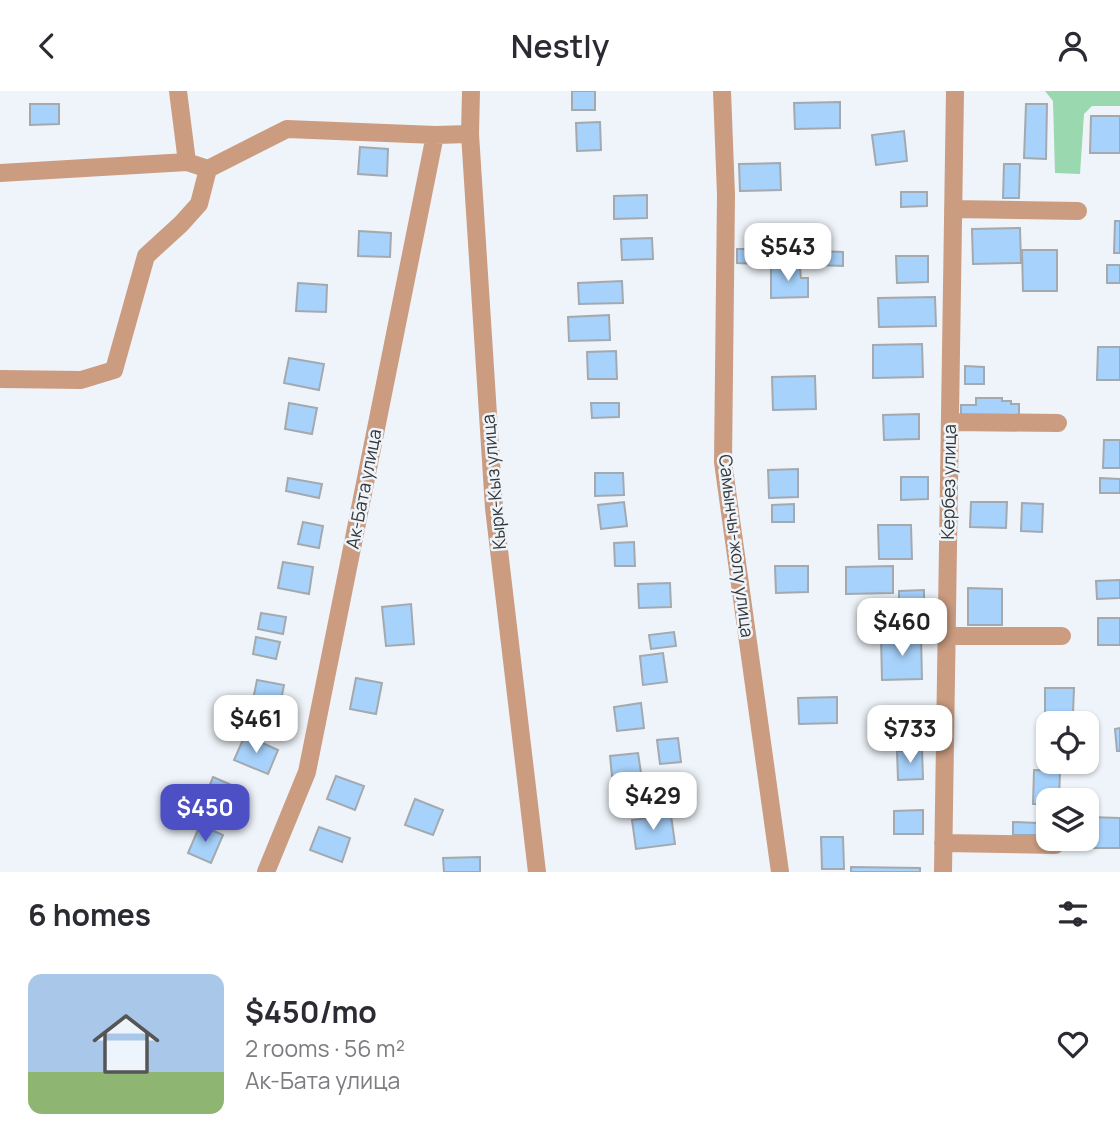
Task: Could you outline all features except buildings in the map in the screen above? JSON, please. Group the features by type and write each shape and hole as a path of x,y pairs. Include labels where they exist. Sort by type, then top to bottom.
{"street":[{"path":"178,91 187,162"},
{"name":"Кырк-Кыз улица","path":"471,91 470,134 495,508 537,872"},
{"name":"Самынчы-жолу улица","path":"722,91 726,195 723,462 780,872"},
{"name":"Кербез улица","path":"943,872 955,91"},
{"path":"0,173 187,162 208,169 287,129 470,134"},
{"name":"Ак-Бата улица","path":"266,872 307,772 435,135"},
{"path":"0,379 81,380 114,370 146,256 199,204 208,169"},
{"path":"953,209 1078,211"},
{"path":"950,422 1058,423"},
{"path":"946,636 1062,636"},
{"path":"943,843 1036,845"}],"green space":[{"path":"1045,91 1120,91 1120,106 1092,106 1084,114 1080,174 1055,173 1053,101"}]}
